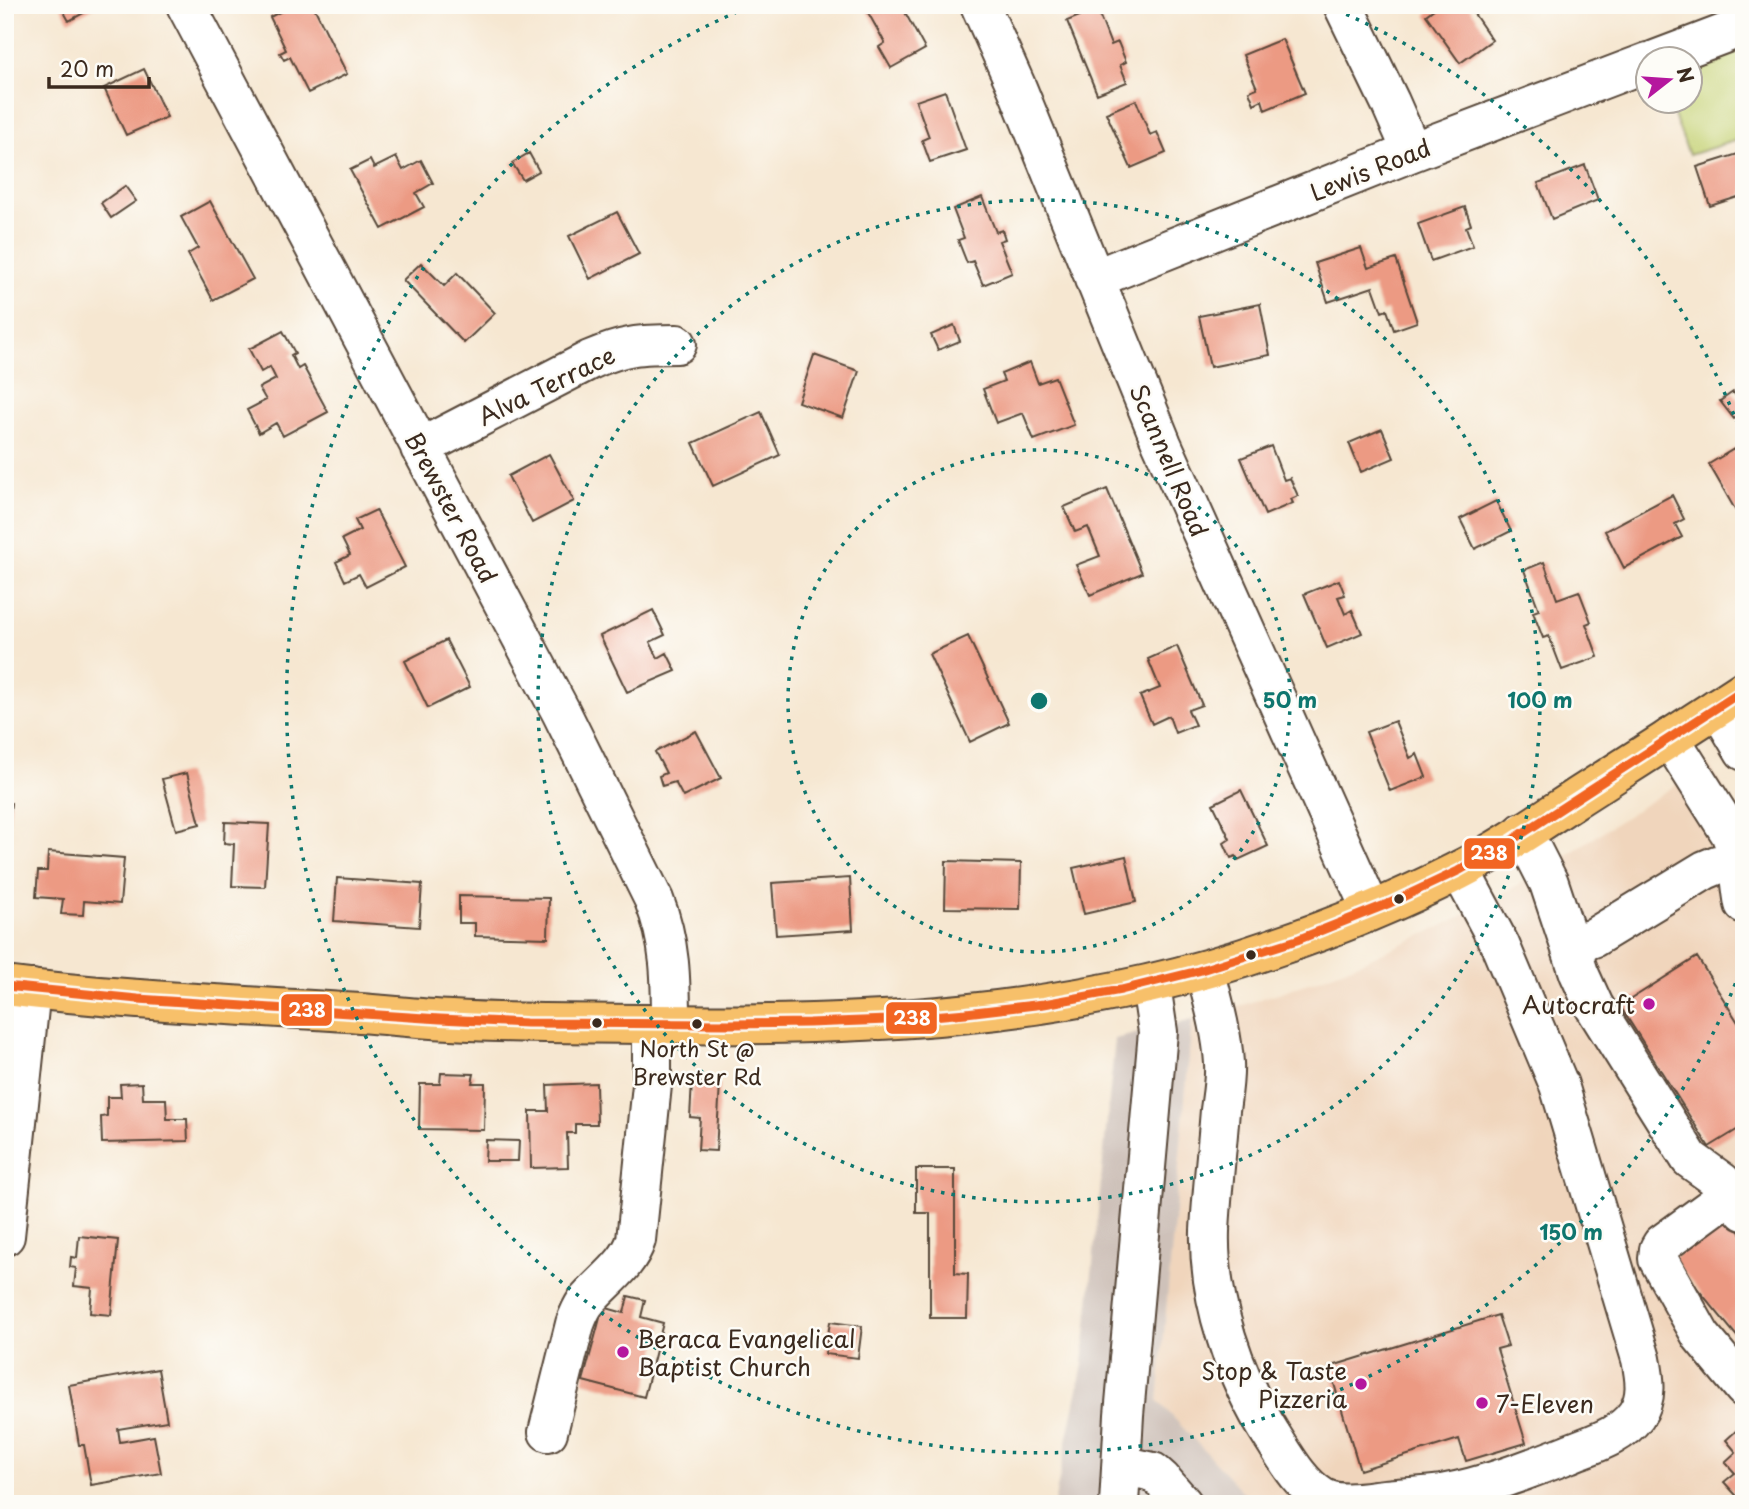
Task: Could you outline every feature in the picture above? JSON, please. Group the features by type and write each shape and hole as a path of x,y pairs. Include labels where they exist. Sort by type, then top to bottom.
{"main road":[{"path":"18,988 131,999 513,1023 845,1023 949,1016 1051,1003 1151,985 1205,970 1283,945 1371,910 1460,870 1731,699"}],"street":[{"name":"Brewster Road","path":"186,5 567,724 654,900 666,936 669,957 636,1240 626,1259 580,1310 548,1432"},
{"name":"Scannell Road","path":"981,5 1195,519 1371,910"},
{"path":"1343,5 1412,152"},
{"path":"1692,46 1742,27"},
{"name":"Lewis Road","path":"1094,279 1634,67"},
{"name":"Alva Terrace","path":"421,448 611,351 631,345 677,344"},
{"path":"1731,699 1744,751"},
{"path":"1670,738 1736,845 1744,904"},
{"path":"1523,832 1549,883 1578,973 1594,1006 1690,1160 1740,1198"},
{"path":"1570,946 1593,938 1705,870 1739,861"},
{"path":"1205,970 1220,1026 1224,1067 1210,1230 1211,1270 1229,1345 1253,1403 1270,1433 1306,1483 1322,1497 1334,1501 1367,1501 1441,1494 1475,1487 1532,1468 1623,1429 1642,1405 1644,1373 1604,1230 1559,1085 1500,945 1460,870"},
{"path":"1119,1504 1125,1402 1158,1032 1151,985"},
{"path":"5,1236 18,988"},
{"path":"1740,1198 1718,1203 1662,1244 1657,1254 1700,1336 1744,1388"},
{"path":"1122,1465 1153,1472 1183,1504"}],"shaded area":[{"path":"1708,764 1744,819 1744,1504 1254,1504 1158,1401 1192,1020 1317,980 1438,928 1539,873"},
{"path":"1192,1020 1158,1401 1254,1504 1054,1504 1083,1365 1115,1039"}],"green space":[{"path":"1744,42 1744,138 1689,155 1674,116 1704,116 1704,58"}],"building":[{"path":"60,5 98,5 69,21"},
{"path":"293,5 313,5 347,74 308,93 290,57 284,60 280,53 286,50 270,17"},
{"path":"874,5 901,5 925,49 891,68 879,47 885,43 866,9"},
{"path":"1439,5 1468,5 1492,40 1460,63 1426,15"},
{"path":"1097,9 1111,45 1118,42 1126,62 1120,65 1127,82 1097,94 1067,21"},
{"path":"1282,39 1305,93 1265,110 1262,100 1254,104 1249,91 1257,88 1243,55"},
{"path":"144,69 167,117 126,135 104,88"},
{"path":"945,91 966,150 930,162 922,140 929,137 916,101"},
{"path":"1136,100 1150,135 1157,132 1166,153 1131,168 1106,113"},
{"path":"1744,152 1744,195 1710,206 1697,167"},
{"path":"529,153 539,171 523,180 512,163"},
{"path":"396,157 403,170 421,160 433,183 416,193 424,207 382,229 350,170 370,160 374,168"},
{"path":"1585,165 1598,200 1552,219 1538,183"},
{"path":"125,186 136,201 111,218 101,203"},
{"path":"982,197 996,232 1002,230 1005,239 999,241 1012,273 983,285 973,261 967,263 958,240 964,238 953,209"},
{"path":"210,201 253,279 213,300 188,254 198,248 181,217"},
{"path":"1465,207 1471,225 1466,227 1473,246 1431,261 1418,224"},
{"path":"617,212 639,254 590,279 569,236"},
{"path":"1361,248 1368,268 1396,259 1417,322 1394,330 1387,310 1382,312 1373,287 1328,302 1315,263"},
{"path":"421,263 444,286 457,273 495,313 464,343 403,280"},
{"path":"1260,304 1270,355 1210,367 1199,316"},
{"path":"954,325 960,341 938,350 931,335"},
{"path":"283,331 295,353 291,355 298,369 303,366 328,412 283,436 276,423 259,433 247,410 266,400 259,388 276,379 270,367 261,372 249,349"},
{"path":"814,355 859,371 843,418 798,402"},
{"path":"1030,362 1038,383 1055,377 1074,425 1034,440 1023,413 996,423 983,389 1004,381 1001,374"},
{"path":"1733,392 1744,406 1744,412 1734,419 1720,401"},
{"path":"761,412 780,455 713,486 693,443"},
{"path":"1382,429 1394,458 1361,472 1349,443"},
{"path":"1271,446 1284,480 1290,478 1298,496 1291,499 1293,503 1265,515 1241,458"},
{"path":"1734,449 1744,463 1744,509 1737,513 1709,464"},
{"path":"549,454 574,501 532,523 508,476"},
{"path":"1107,489 1142,573 1090,595 1076,565 1100,556 1088,527 1075,532 1064,507"},
{"path":"1672,495 1684,519 1675,524 1682,537 1624,568 1605,531"},
{"path":"1496,501 1511,531 1475,549 1460,519"},
{"path":"376,510 405,567 366,587 359,574 345,581 336,562 350,555 342,539 360,530 355,520"},
{"path":"1544,562 1557,599 1579,591 1591,622 1586,624 1598,657 1562,670 1549,636 1543,638 1533,612 1539,610 1524,570"},
{"path":"1339,580 1345,595 1338,597 1345,614 1352,610 1362,633 1327,648 1304,594"},
{"path":"653,610 665,635 650,642 658,658 667,653 676,671 627,692 600,636"},
{"path":"968,636 1009,723 970,742 929,654"},
{"path":"446,640 470,687 428,708 405,661"},
{"path":"1177,646 1202,705 1188,710 1195,725 1175,733 1169,716 1152,724 1140,696 1160,688 1148,659"},
{"path":"1395,721 1410,758 1417,754 1426,777 1390,791 1366,732"},
{"path":"696,731 721,778 683,797 675,782 662,786 659,776 666,773 655,752"},
{"path":"187,773 200,824 176,830 162,779"},
{"path":"1241,790 1268,846 1238,860 1236,856 1231,858 1224,843 1230,839 1213,804"},
{"path":"5,802 11,803 7,842 5,842"},
{"path":"225,822 269,824 265,887 232,886 234,844 224,843"},
{"path":"48,852 124,858 120,904 84,901 83,915 61,914 63,899 36,897 38,871 47,871"},
{"path":"1126,856 1136,902 1084,914 1073,868"},
{"path":"946,861 1021,863 1020,909 945,908"},
{"path":"337,878 422,884 419,927 334,921"},
{"path":"850,878 853,930 776,935 772,883"},
{"path":"459,896 549,898 548,938 475,936 475,923 459,923"},
{"path":"1697,957 1744,1032 1744,1134 1740,1128 1709,1147 1620,1006"},
{"path":"441,1073 474,1074 472,1083 485,1083 484,1130 419,1129 420,1084 440,1084"},
{"path":"692,1082 720,1084 716,1151 698,1150 700,1118 690,1117"},
{"path":"142,1083 143,1099 166,1099 167,1119 187,1119 188,1141 102,1143 101,1117 107,1116 107,1097 121,1097 120,1084"},
{"path":"596,1083 597,1124 575,1124 575,1133 567,1133 568,1167 531,1168 530,1111 548,1111 547,1085"},
{"path":"486,1140 519,1141 518,1161 485,1161"},
{"path":"916,1169 955,1169 955,1273 968,1274 967,1318 930,1318 930,1213 916,1213"},
{"path":"1726,1215 1744,1236 1744,1345 1673,1259"},
{"path":"79,1236 118,1240 111,1315 90,1313 92,1288 74,1286 76,1268 70,1267 71,1257 77,1258"},
{"name":"Beraca Evangelical Baptist Church","path":"628,1296 645,1300 641,1317 663,1323 644,1397 583,1381 603,1307 624,1313"},
{"path":"1498,1315 1508,1346 1497,1349 1526,1443 1466,1461 1459,1439 1360,1470 1329,1367"},
{"path":"830,1322 862,1326 858,1358 825,1354"},
{"path":"158,1369 167,1421 118,1429 120,1442 154,1436 161,1473 91,1485 84,1445 79,1445 69,1385"},
{"path":"1737,1430 1744,1437 1744,1504 1724,1482 1735,1473 1725,1462 1736,1452 1726,1440"}],"transit line":[{"name":"238","path":"5,986 138,999 526,1023 809,1023 888,1020 1044,1004 1121,990 1198,971 1297,940 1390,903 1503,846 1744,690"}],"place":[{"name":"Autocraft","path":"1649,1004"},
{"name":"North St @ Brewster Rd","path":"697,1024"},
{"name":"Beraca Evangelical Baptist Church","path":"623,1352"},
{"name":"Stop & Taste Pizzeria","path":"1361,1384"},
{"name":"7-Eleven","path":"1482,1403"}]}
